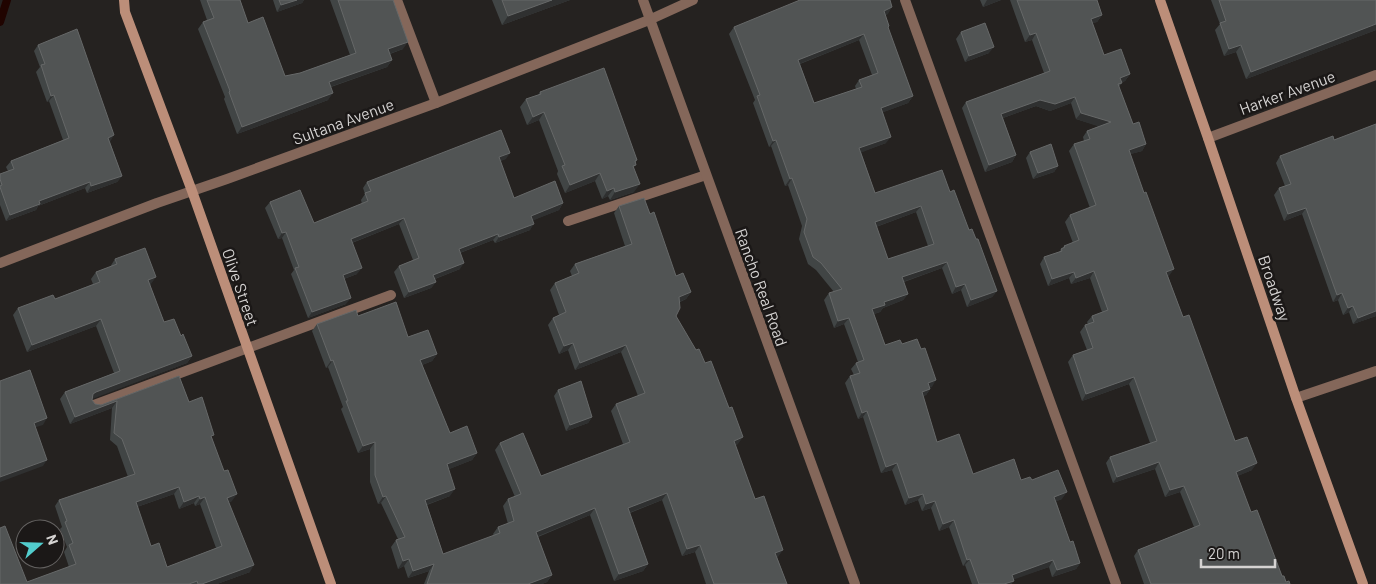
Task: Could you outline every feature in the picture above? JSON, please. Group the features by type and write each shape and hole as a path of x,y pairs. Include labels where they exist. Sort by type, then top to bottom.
{"street":[{"name":"Olive Street","path":"124,0 125,12 192,191 331,584"},
{"path":"397,0 436,104"},
{"name":"Rancho Real Road","path":"643,0 854,584"},
{"name":"Sultana Avenue","path":"0,263 192,191 436,104 649,20 693,0"},
{"path":"905,0 1116,584"},
{"name":"Broadway","path":"1160,0 1296,398 1363,584"},
{"name":"Harker Avenue","path":"1208,138 1376,75"},
{"path":"568,221 706,175"},
{"path":"94,405 391,295"},
{"path":"1296,398 1376,371"}],"building":[{"path":"207,0 240,0 248,23 263,17 285,76 300,73 356,53 338,0 393,0 408,42 388,49 392,60 329,82 333,93 242,127 203,22 214,18"},
{"path":"279,0 297,0 281,5"},
{"path":"502,0 552,0 508,16"},
{"path":"800,0 890,0 892,7 884,11 913,96 881,108 891,137 859,148 875,193 942,170 950,192 954,190 969,230 972,229 976,239 978,239 997,291 971,300 965,284 956,287 947,262 902,277 908,294 884,302 885,305 872,309 885,345 900,340 902,344 917,339 921,349 925,348 936,380 928,383 930,389 922,392 937,442 959,434 973,474 1014,459 1021,480 1030,477 1032,480 1058,470 1067,492 1054,497 1070,542 1073,541 1080,563 1057,570 1053,560 1012,575 1014,581 1004,584 979,584 970,559 967,560 954,520 943,524 935,501 926,504 923,494 909,498 897,463 886,467 867,411 862,413 850,376 860,373 856,363 864,360 849,318 838,321 829,293 842,289 821,263 813,257 804,232 807,219 776,140 773,141 757,96 760,95 734,27","holes":["864,34 878,73 859,80 862,87 814,103 798,60","921,206 934,244 888,259 875,222"]},
{"path":"1017,0 1097,0 1102,15 1091,19 1104,55 1121,49 1130,74 1120,78 1122,83 1118,84 1133,124 1139,122 1146,144 1129,150 1174,269 1166,272 1183,317 1189,315 1235,441 1247,437 1257,463 1236,472 1251,512 1257,510 1282,576 1290,584 1151,584 1138,550 1200,525 1184,486 1170,490 1159,462 1117,477 1110,457 1157,441 1134,377 1086,394 1073,355 1093,348 1085,325 1094,322 1092,316 1108,310 1094,271 1076,278 1074,272 1052,279 1044,257 1062,251 1061,249 1064,246 1079,240 1070,215 1096,205 1074,144 1090,139 1087,131 1111,122 1081,113 1075,97 1055,104 1040,100 1001,114 1016,155 989,165 966,102 1050,71 1036,33 1030,35"},
{"path":"1219,0 1376,0 1376,24 1251,72 1241,45 1229,49 1220,23 1226,21"},
{"path":"985,23 994,47 969,56 961,32"},
{"path":"77,29 114,135 108,138 122,176 91,186 90,182 39,201 40,204 10,215 0,187 2,185 0,174 14,169 11,161 69,138 54,95 51,96 41,65 45,64 38,45"},
{"path":"604,68 637,160 635,161 636,165 633,166 640,184 615,192 614,188 607,191 600,173 570,185 562,166 565,165 544,112 533,117 526,99"},
{"path":"1376,124 1376,311 1358,318 1353,306 1348,308 1342,293 1337,295 1306,208 1288,214 1279,188 1291,184 1280,156 1333,136 1334,140"},
{"path":"501,130 510,153 499,157 514,198 555,181 563,203 531,216 534,224 499,237 498,234 459,249 464,263 433,275 436,282 409,292 399,266 419,258 404,218 351,239 362,268 343,275 351,298 312,312 295,268 299,267 286,232 282,233 270,202 300,190 314,223 368,201 365,193 371,191 367,182"},
{"path":"1051,144 1058,166 1038,173 1030,152"},
{"path":"644,198 650,214 654,212 676,276 683,273 691,292 679,297 680,308 676,316 696,350 699,349 705,363 711,361 729,408 732,407 743,437 734,441 755,499 764,496 783,550 775,553 787,584 714,584 700,545 687,549 667,493 628,508 648,564 619,574 595,508 536,532 552,575 528,584 427,584 434,564 413,571 409,559 403,561 396,540 405,537 386,496 383,497 375,475 375,442 363,446 333,360 331,361 317,324 356,310 358,316 396,302 408,337 428,330 437,354 420,360 450,433 467,426 477,453 447,464 455,489 425,500 443,554 500,533 498,527 514,521 508,499 521,494 500,443 523,433 541,476 630,442 616,404 645,393 626,345 580,363 573,343 564,346 553,318 566,312 555,283 579,273 575,264 632,244 619,206"},
{"path":"145,248 156,277 148,280 164,322 174,319 181,336 183,334 192,356 96,392 93,394 92,400 95,404 101,405 179,376 189,402 202,397 214,435 211,436 224,471 228,470 237,494 227,498 254,565 202,584 198,584 197,581 189,584 0,584 0,528 5,526 15,551 15,569 22,569 27,582 65,569 76,564 69,545 73,543 59,500 135,474 122,439 114,433 117,401 75,417 65,392 120,371 101,319 32,345 18,308 53,295 55,299 100,282 96,272 117,264 115,259","holes":["179,487 184,502 199,496 200,499 205,497 222,546 167,567 159,543 151,546 136,502"]},
{"path":"30,370 47,418 34,423 47,460 0,477 0,381"},
{"path":"581,381 592,417 570,425 558,390"}],"waterway":[{"path":"0,22 7,0"}]}
